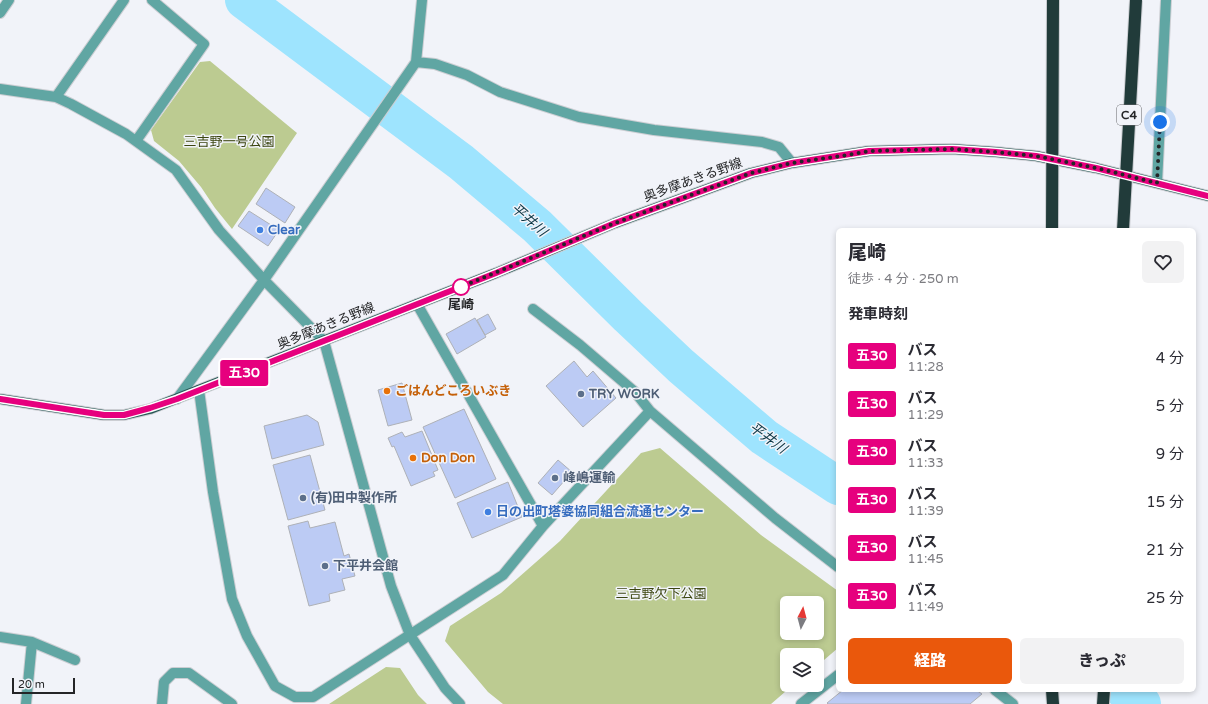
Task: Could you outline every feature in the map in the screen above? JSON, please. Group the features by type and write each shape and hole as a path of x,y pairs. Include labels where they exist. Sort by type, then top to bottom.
{"highway":[{"path":"1052,228 1053,0"},
{"name":"C4","path":"1123,228 1136,0"},
{"path":"1052,692 1053,704"},
{"path":"1103,704 1104,692"}],"main road":[{"name":"奥多摩あきる野線","path":"0,399 104,415 124,415 150,408 177,399 496,273 615,223 751,173 792,163 869,151 959,149 1036,156 1096,168 1208,196"}],"street":[{"path":"0,13 9,0"},
{"path":"56,97 124,0"},
{"path":"136,141 204,44 152,0"},
{"path":"177,399 264,280 414,65 422,0"},
{"path":"1157,183 1166,0"},
{"path":"414,65 435,64 467,75 500,92 579,117 654,130 762,142 779,147 792,163"},
{"path":"0,90 56,97 136,141 176,170 219,230 264,280 324,341 391,586 410,635 445,688 460,704"},
{"path":"417,304 543,526"},
{"path":"533,309 580,345 635,392 650,411 775,518 836,565"},
{"path":"199,390 213,492 232,599 247,636 275,686 295,697 313,697 503,575 543,526 650,411"},
{"path":"0,637 32,642 75,660"},
{"path":"26,704 32,642"},
{"path":"162,704 164,682 173,673 189,673 232,704"},
{"path":"801,704 836,677"},
{"path":"998,692 1013,704"}],"green space":[{"name":"三吉野一号公園","path":"210,61 297,133 232,229 215,208 201,187 179,161 154,141 151,130 200,62"},
{"name":"三吉野欠下公園","path":"660,448 761,535 836,590 836,650 824,660 824,648 780,648 780,692 785,692 771,704 503,704 488,692 445,641 450,626 501,593 560,541 641,453"},
{"path":"386,667 400,668 418,695 427,704 329,704"}],"building":[{"path":"266,188 295,207 285,223 256,204"},
{"path":"249,211 279,230 268,246 238,226"},
{"path":"488,314 496,329 485,335 477,320"},
{"path":"475,318 486,337 457,354 446,334"},
{"path":"574,361 587,377 593,371 616,398 583,427 546,386"},
{"path":"402,383 412,420 388,426 378,390"},
{"path":"464,409 496,479 455,498 423,427"},
{"path":"307,415 318,422 324,445 272,459 264,426"},
{"path":"422,431 438,470 433,472 435,476 411,486 394,446 392,447 388,438 402,432 405,437"},
{"path":"310,455 325,510 288,520 273,465"},
{"path":"558,460 572,472 552,495 538,483"},
{"path":"508,482 522,517 472,538 457,503"},
{"name":"下平井会館","path":"308,521 310,528 335,522 344,556 349,554 355,576 342,579 345,590 329,594 330,601 309,606 288,526"},
{"path":"841,692 979,692 982,694 970,704 827,703"}],"waterway":[{"name":"平井川","path":"244,0 461,162 537,226 681,366 764,437 836,485"},
{"name":"平井川","path":"1127,692 1142,704"}],"bus line":[{"name":"五30","path":"0,399 88,414 104,415 124,415 150,408 177,399 496,273 615,223 751,173 792,163 869,151 952,149 996,152 1036,156 1096,168 1208,196"}],"place":[{"name":"Clear","path":"260,230"},
{"name":"尾崎","path":"461,287"},
{"name":"ごはんどころいぶき","path":"387,391"},
{"name":"TRY WORK","path":"581,394"},
{"name":"Don Don","path":"413,458"},
{"name":"峰嶋運輸","path":"555,478"},
{"name":"(有)田中製作所","path":"303,498"},
{"name":"日の出町塔婆協同組合流通センター","path":"488,512"},
{"name":"下平井会館","path":"325,566"}],"route":[{"path":"461,287 456,289 615,223 751,173 792,163 869,151 952,149 1036,156 1096,168 1157,183 1160,122"}]}
